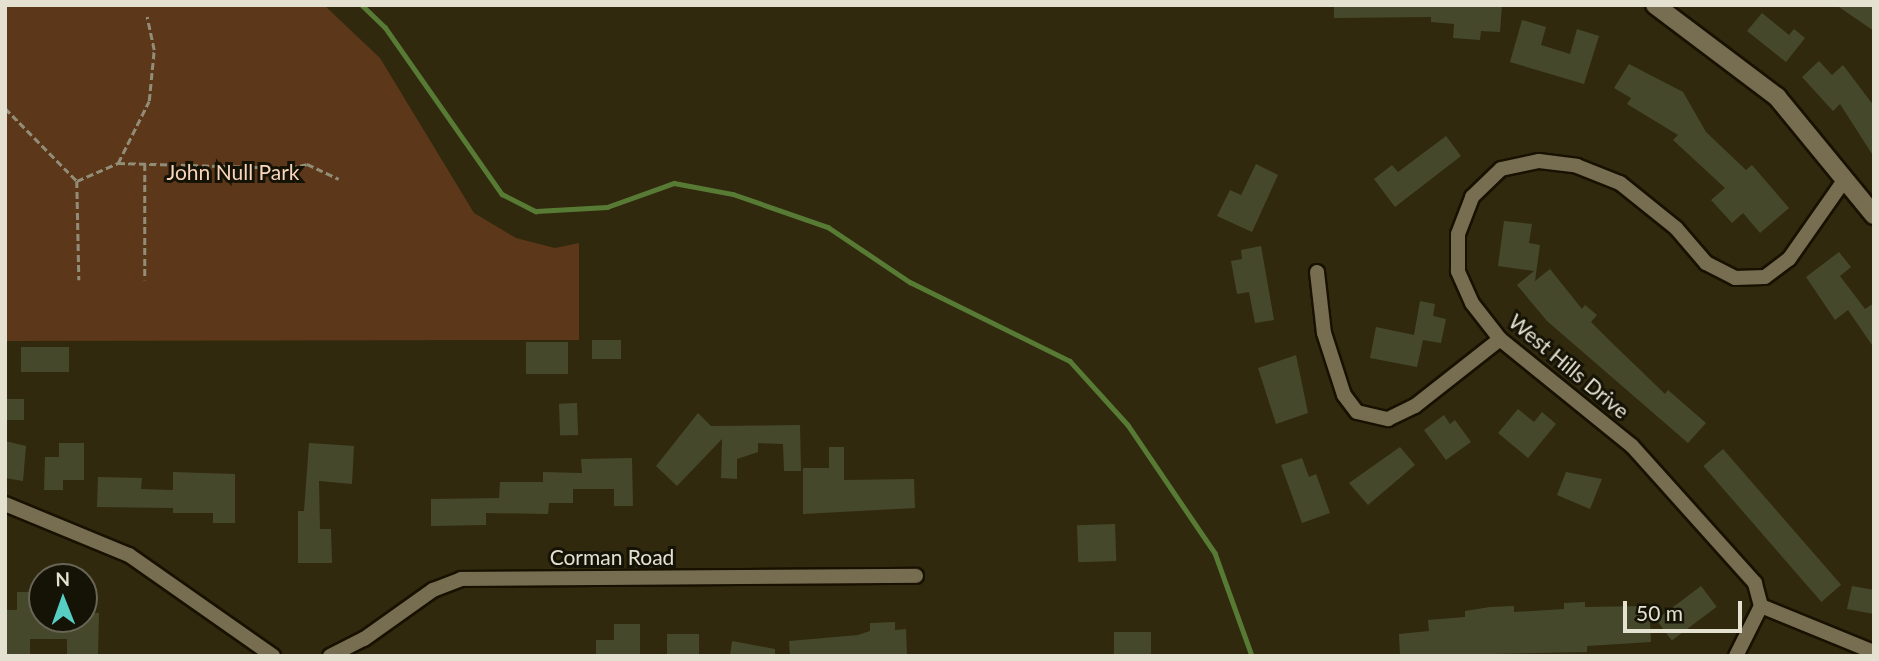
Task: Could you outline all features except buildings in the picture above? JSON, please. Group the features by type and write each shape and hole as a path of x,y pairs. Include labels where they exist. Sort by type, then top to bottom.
{"street":[{"path":"1654,5 1777,97 1874,215"},
{"name":"West Hills Drive","path":"1760,606 1755,583 1632,446 1500,339 1472,303 1458,271 1458,234 1472,197 1501,169 1539,161 1577,166 1620,183 1676,228 1706,264 1735,278 1765,277 1789,259 1845,179"},
{"path":"1317,272 1324,333 1344,395 1357,412 1388,419 1415,406 1500,339"},
{"path":"5,505 130,555 273,656"},
{"name":"Corman Road","path":"330,656 364,639 433,590 461,579 916,576"},
{"path":"1736,656 1760,606 1871,651"}],"path":[{"path":"118,163 149,101 153,50 147,17"},
{"path":"5,108 78,181 79,279"},
{"path":"78,181 118,163 290,168 307,164 339,179"},
{"path":"145,164 145,280"}],"green space":[{"name":"John Null Park","path":"5,5 324,5 380,58 474,213 516,238 555,248 579,243 579,340 5,341"}],"waterway":[{"path":"362,5 385,27 502,194 536,211 607,207 674,183 733,194 828,227 910,282 1070,361 1128,425 1215,553 1252,656"}]}
